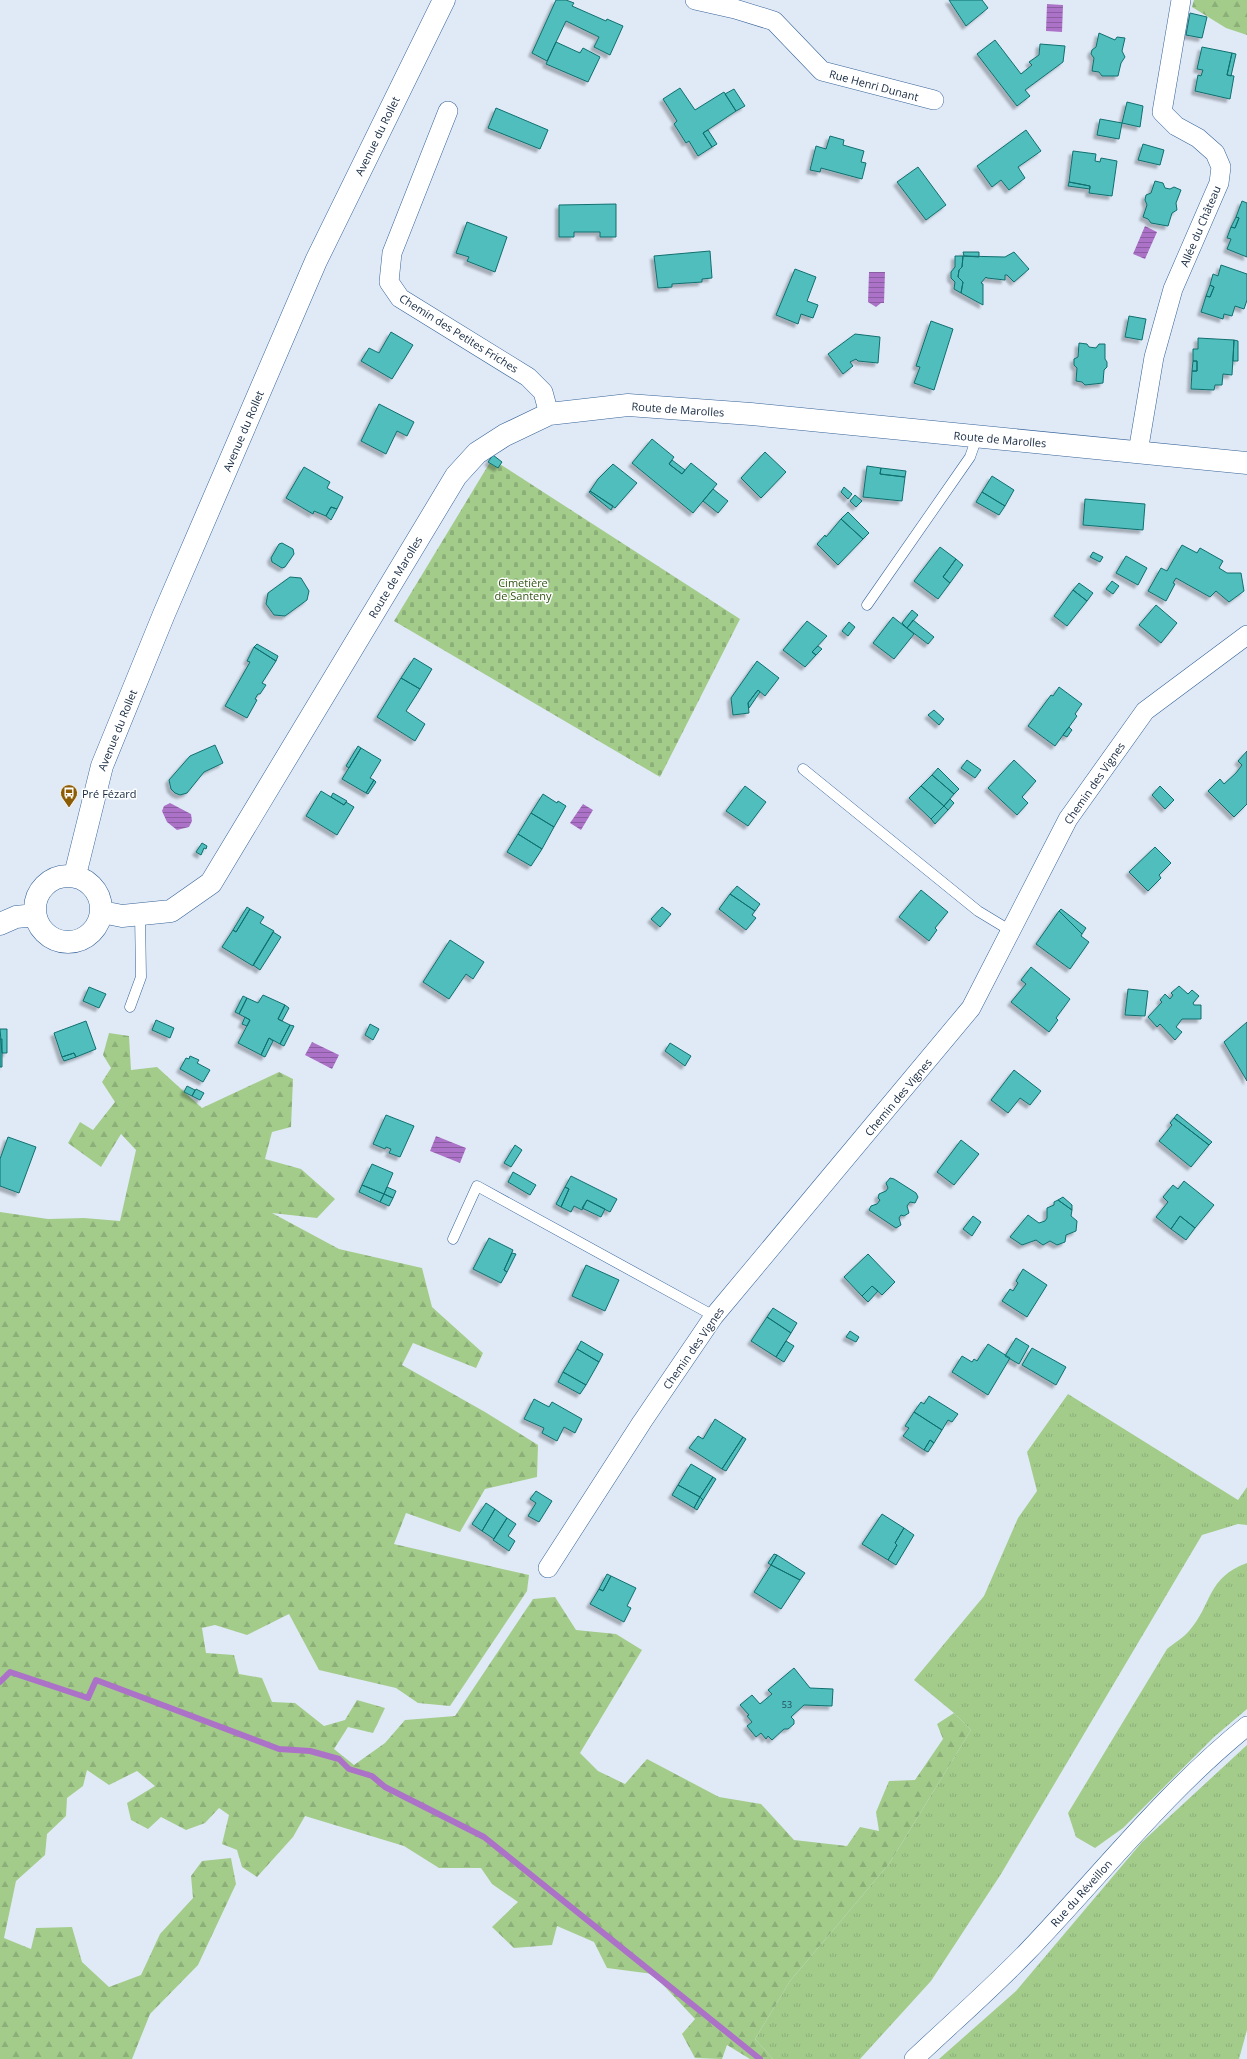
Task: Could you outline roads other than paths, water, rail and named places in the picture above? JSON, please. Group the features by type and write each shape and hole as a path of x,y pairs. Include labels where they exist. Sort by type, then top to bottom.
{"street":[{"name":"Avenue du Rollet","path":"75,875 102,766 164,614 316,261 444,0"},
{"name":"Rue Henri Dunant","path":"695,0 735,9 774,21 822,71 934,100"},
{"name":"Allée du Château","path":"1138,452 1154,357 1173,289 1218,183 1221,167 1215,154 1198,138 1176,126 1162,112 1182,0"},
{"name":"Chemin des Petites Friches","path":"448,111 392,253 389,282 400,298 528,377 543,392 548,414"},
{"name":"Route de Marolles","path":"102,912 122,916 171,911 211,883 456,476 477,453 505,435 548,414 628,405 759,415 1247,463"},
{"name":"Chemin des Vignes","path":"548,1568 642,1422 714,1316 971,1008 1068,819 1145,711 1247,635"},
{"path":"75,875 87,880 94,887 100,898 102,912 94,930 85,938 73,942 59,941 48,936 39,925 35,915 35,904 39,891 48,882 61,876 75,875"},
{"path":"0,924 16,917 35,915"},
{"name":"Rue du Réveillon","path":"914,2059 1025,1954 1121,1848 1222,1746 1247,1726"}],"lane":[{"path":"866,605 970,457 977,436"},
{"path":"803,769 978,910 1011,931"},
{"path":"130,1007 141,977 140,914"},
{"path":"453,1239 477,1186 714,1316"}],"waterway":[{"path":"0,1682 10,1672 88,1698 96,1680 279,1749 310,1751 339,1759 349,1769 372,1776 385,1787 484,1837 760,2059"}],"place":[{"name":"Pré Fézard","path":"69,808"}],"park label":[{"name":"Cimetière de Santeny","path":"523,588"}]}
